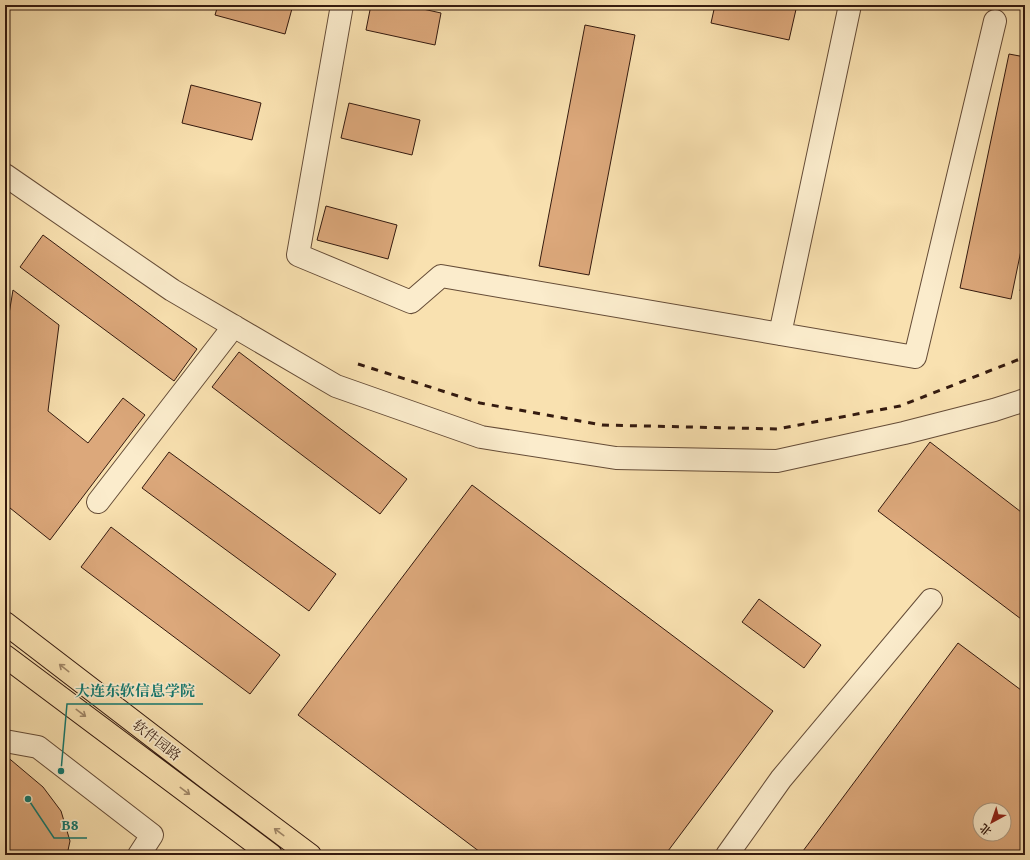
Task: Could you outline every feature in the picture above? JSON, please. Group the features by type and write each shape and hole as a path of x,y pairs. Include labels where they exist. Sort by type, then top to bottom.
{"main road":[{"name":"软件园路","path":"5,624 205,777 310,855"},
{"name":"软件园路","path":"5,656 271,855"}],"street":[{"path":"342,5 298,255 410,302 441,276 915,357 995,21"},
{"path":"780,334 850,5"},
{"path":"5,175 172,290 336,386 481,437 616,458 776,461 904,433 994,410 1025,400"},
{"path":"98,502 234,326"},
{"path":"727,855 781,779 931,600"},
{"path":"5,740 38,747 152,835 139,855"}],"building":[{"path":"218,5 293,5 285,34 215,15"},
{"path":"371,5 405,5 441,13 435,45 366,30"},
{"path":"715,5 797,5 789,40 711,23"},
{"path":"585,25 635,35 589,275 539,266"},
{"path":"1009,54 1025,57 1025,231 1011,299 960,288"},
{"path":"191,85 261,103 252,140 182,123"},
{"path":"349,103 420,120 412,155 341,138"},
{"path":"326,206 397,225 388,259 317,240"},
{"path":"43,235 197,349 174,381 20,267"},
{"path":"1025,268 1025,292 1020,291"},
{"path":"13,290 59,325 48,411 88,443 123,398 145,415 50,540 5,504 5,338"},
{"path":"239,352 407,479 380,514 212,387"},
{"path":"930,442 1025,515 1025,622 878,511"},
{"path":"169,452 336,574 309,611 142,488"},
{"path":"472,485 773,711 665,855 484,855 298,715"},
{"path":"111,527 280,655 250,694 81,567"},
{"path":"759,599 821,645 804,668 742,622"},
{"path":"958,643 1025,693 1025,855 800,855"},
{"path":"5,755 43,787 61,811 70,841 67,855 5,855"}],"railway":[{"path":"358,364 480,403 602,425 777,429 900,406 1025,357"}],"place":[{"name":"大连东软信息学院","path":"61,771"},
{"name":"B8","path":"28,799"}]}
